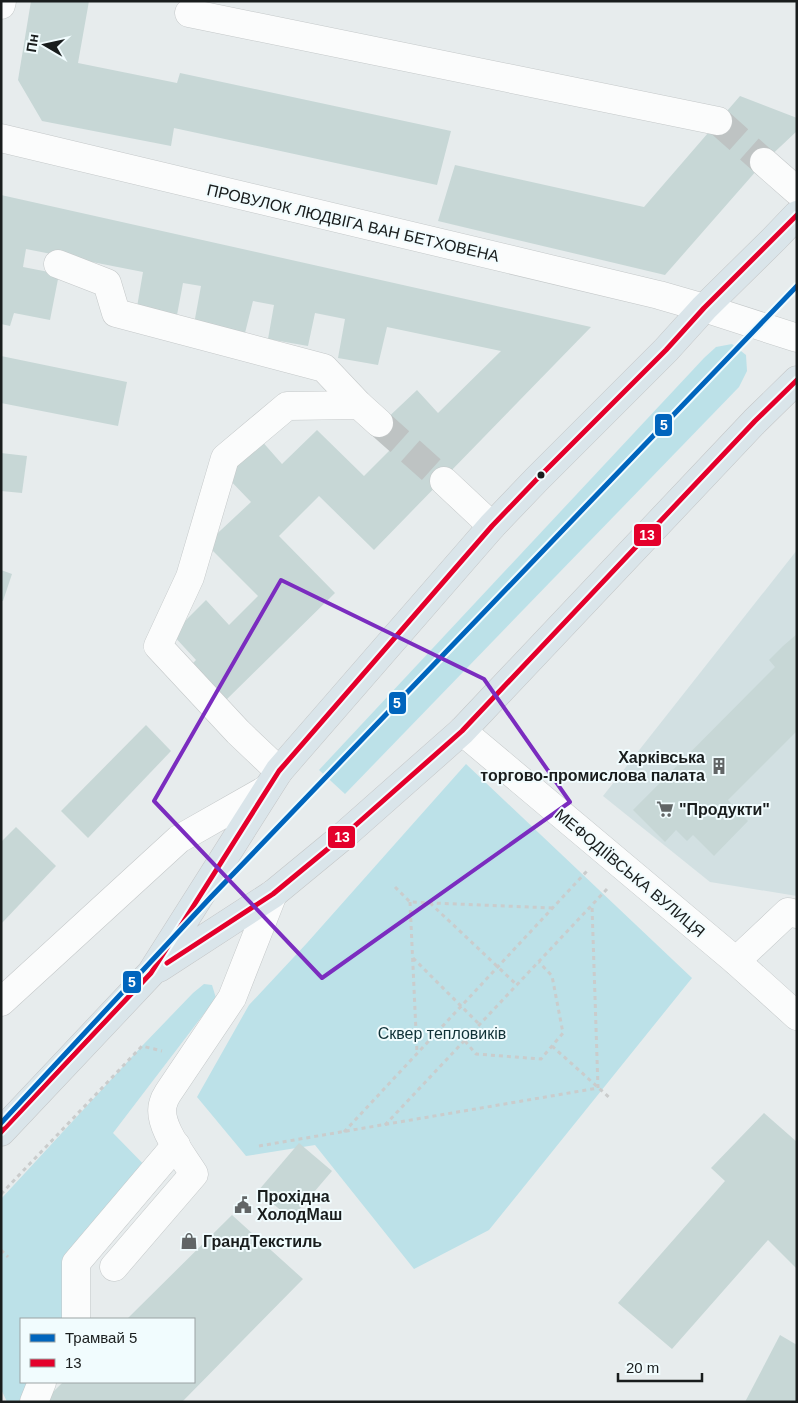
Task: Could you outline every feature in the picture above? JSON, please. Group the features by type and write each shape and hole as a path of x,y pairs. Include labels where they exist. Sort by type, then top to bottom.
{"main road":[{"path":"1,1132 151,973 273,780 492,526 797,215"},
{"path":"151,973 273,894 341,838 462,731 755,421 797,380"}],"street":[{"path":"1,5 2,1"},
{"path":"189,13 718,121"},
{"name":"ПРОВУЛОК ЛЮДВІГА ВАН БЕТХОВЕНА","path":"1,138 650,293 797,338"},
{"path":"764,162 797,191"},
{"path":"58,264 107,283 116,313 324,368 379,423"},
{"path":"1,1002 178,839 273,780 238,732 158,646 190,577 225,458 287,406 360,405"},
{"path":"444,482 492,526"},
{"name":"МЕФОДІЇВСЬКА ВУЛИЦЯ","path":"462,731 736,962 797,1016"},
{"path":"114,1267 194,1174 164,1126 162,1115 163,1103 232,998 273,894"},
{"path":"736,962 788,912 797,914"},
{"path":"76,1318 76,1263 176,1144"},
{"path":"34,1402 42,1383"}],"path":[{"path":"385,1125 592,906 615,860"},
{"path":"344,1132 553,908 615,860"},
{"path":"395,887 410,902 417,1054"},
{"path":"410,902 553,908"},
{"path":"429,902 517,985"},
{"path":"592,906 598,1088"},
{"path":"412,958 480,1025"},
{"path":"464,1041 476,1054 541,1059 563,1033 552,976 539,962"},
{"path":"1,1194 142,1046 164,1051"},
{"path":"552,1046 611,1099"},
{"path":"258,1146 598,1088"},
{"path":"1,1250 8,1257"}],"highlighted area":[{"path":"281,580 484,679 570,802 322,978 154,801"}],"shaded area":[{"path":"797,550 797,896 710,882 603,796"}],"green space":[{"path":"732,344 746,355 747,371 739,387 345,794 319,770 704,358 716,347"},
{"name":"Сквер тепловиків","path":"466,764 692,978 489,1230 414,1269 315,1145 246,1156 197,1097 249,1005 307,943"},
{"path":"204,984 212,985 216,998 113,1133 157,1178 72,1278 70,1318 20,1318 20,1383 48,1383 22,1402 7,1402 1,1389 1,1199 193,993"}],"building":[{"path":"31,1 89,1 78,63 177,83 180,73 451,131 437,185 174,128 171,146 42,121 18,80"},
{"path":"740,96 797,118 797,131 764,162 665,275 438,221 455,165 644,207"},
{"path":"1,195 591,327 374,550 319,496 279,536 335,593 223,703 187,669 196,660 172,634 206,600 229,625 258,596 206,544 251,502 224,474 260,439 282,464 317,430 364,476 397,443 380,425 417,390 438,413 501,351 387,327 378,365 338,358 345,319 315,313 308,346 268,339 274,305 253,301 245,333 194,324 201,286 183,283 177,315 137,307 143,272 26,249 23,267 59,274 50,320 14,313 10,326 1,324"},
{"path":"1,356 127,382 118,426 1,403"},
{"path":"1,453 27,456 22,493 1,491"},
{"path":"1,570 12,574 3,601 1,601"},
{"name":"Харківська торгово-промислова палата","path":"797,634 797,731 728,800 748,821 714,856 693,835 687,841 676,830 665,842 633,810 775,667 769,660"},
{"path":"146,725 171,751 88,838 61,811"},
{"path":"16,827 56,866 1,924 1,842"},
{"path":"764,1113 797,1142 797,1269 768,1240 672,1349 618,1303 725,1181 711,1168"},
{"path":"299,1143 332,1171 291,1219 258,1191"},
{"path":"232,1215 303,1279 182,1402 46,1402 62,1383 195,1383 195,1318 128,1318"},
{"path":"780,1335 797,1345 797,1402 745,1402"}],"tunnel":[{"path":"718,121 764,162"},
{"path":"379,423 444,481"}],"tram line":[{"name":"5","path":"1,1123 210,898 797,286"}],"transit line":[{"name":"13","path":"1,1132 151,973 279,771 492,526 797,215"},
{"name":"13","path":"167,963 273,894 341,838 462,731 755,421 797,380"}],"place":[{"name":"Харківська торгово-промислова палата","path":"719,766"},
{"name":"\"Продукти\"","path":"665,809"},
{"name":"Прохідна ХолодМаш","path":"243,1205"},
{"name":"ГрандТекстиль","path":"189,1241"}]}
